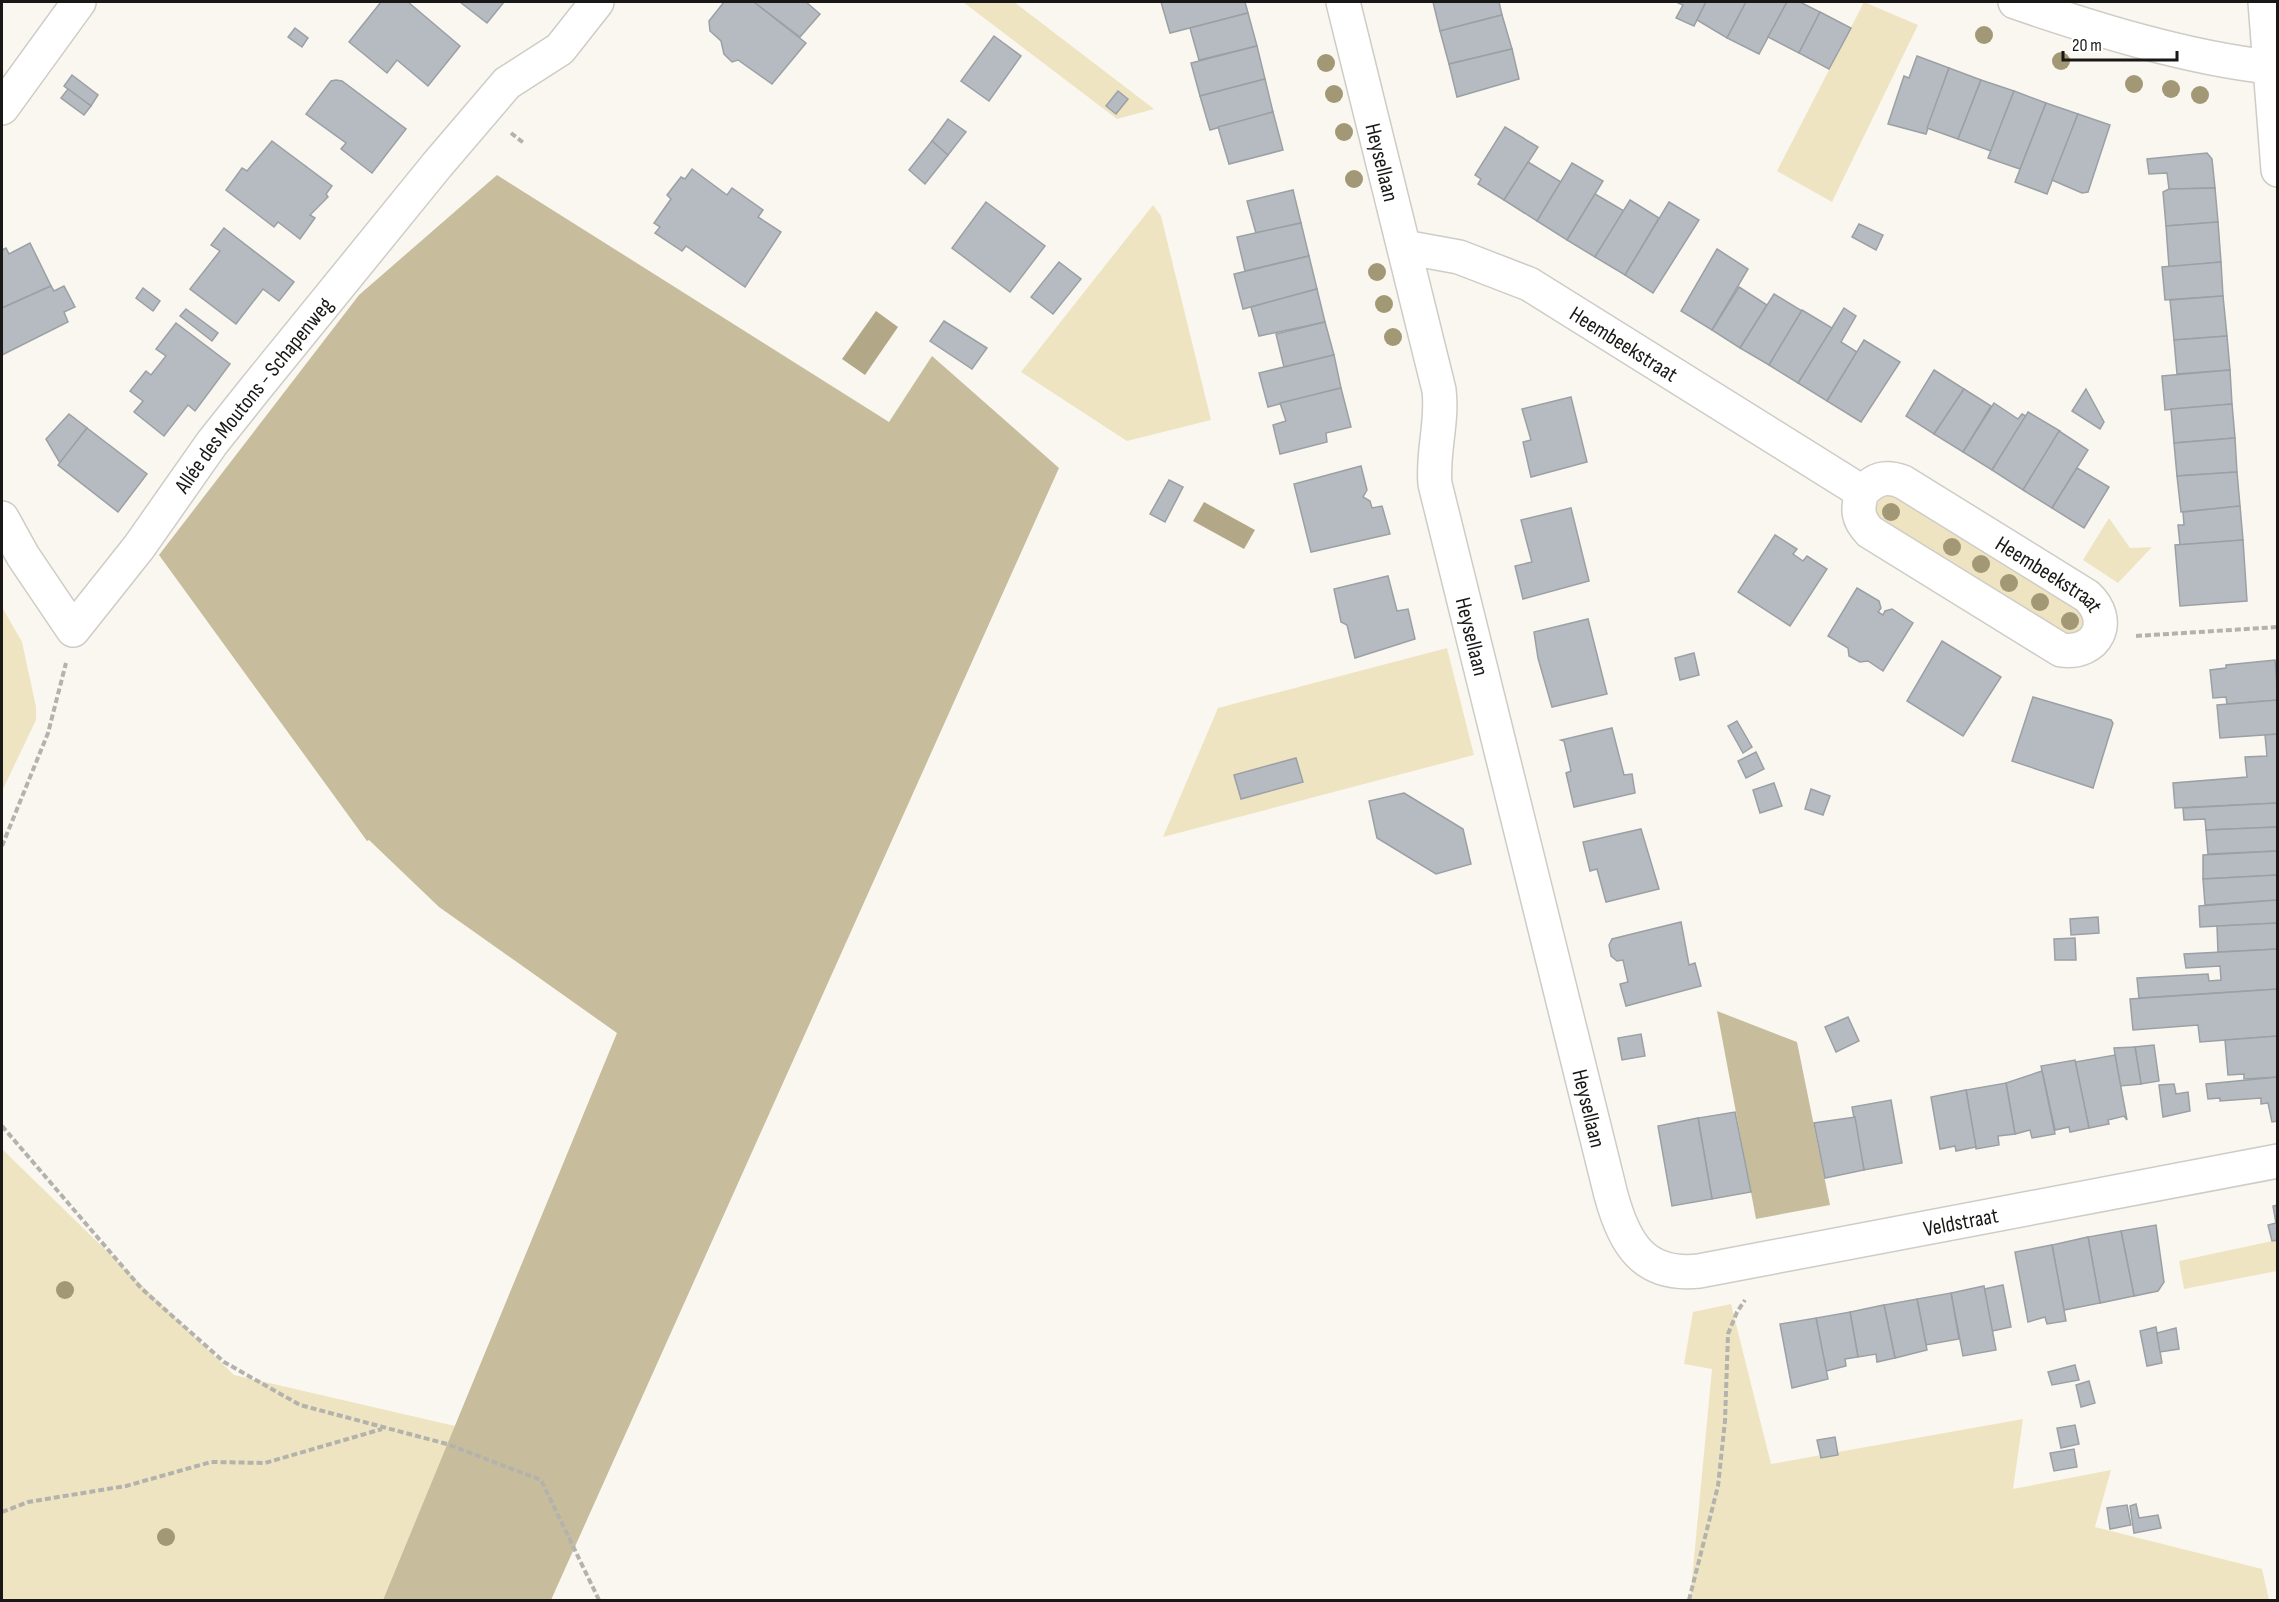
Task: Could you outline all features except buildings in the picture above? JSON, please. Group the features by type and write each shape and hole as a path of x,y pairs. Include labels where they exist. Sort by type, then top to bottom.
{"street":[{"path":"2,108 79,2"},
{"name":"Allée des Moutons - Schapenweg","path":"73,630 140,547 212,443 507,83 560,49 597,2"},
{"name":"Heysellaan","path":"1343,2 1439,390 1442,407 1434,451 1435,484 1619,1223 1632,1247 1646,1260"},
{"path":"2014,2 2065,19 2207,57 2270,68"},
{"path":"2265,2 2277,170"},
{"name":"Heembeekstraat","path":"1404,247 1459,257 1529,284 1862,492"},
{"name":"Heembeekstraat","path":"1883,478 1903,482 2087,596 2100,612 2099,631 2095,639 2080,650 2061,650 1878,537 1863,525 1859,517 1857,507 1862,492 1873,482 1883,478"},
{"path":"2,518 23,556 73,630"},
{"name":"Veldstraat","path":"1646,1260 1663,1269 1683,1273 1699,1271 2277,1161"}],"path":[{"path":"2136,636 2277,627"},
{"path":"2,846 48,733 73,630"},
{"path":"2,1126 141,1288 224,1362 300,1405 447,1444 541,1480 599,1600"},
{"path":"1689,1600 1718,1486 1725,1421 1728,1334 1737,1312 1750,1297"},
{"path":"2,1512 28,1502 126,1486 211,1462 265,1463 384,1428"}],"shaded area":[{"path":"963,2 1014,2 1154,109 1117,119"},
{"path":"1864,2 1918,25 1832,202 1777,171"},
{"path":"497,175 889,422 932,356 1059,468 551,1600 383,1600 617,1033 439,907 369,840 367,841 159,555 359,295"},
{"path":"1153,205 1161,216 1211,420 1127,441 1021,372"},
{"path":"876,311 898,327 865,375 842,359"},
{"path":"1889,493 2073,602 2086,618 2082,632 2068,636 1890,528 1878,516 1875,509 1881,496"},
{"path":"1204,502 1255,530 1244,549 1193,521"},
{"path":"2109,518 2130,548 2152,547 2118,583 2083,560"},
{"path":"2,607 22,642 36,707 36,720 2,791"},
{"path":"1447,648 1474,755 1163,837 1218,708"},
{"path":"1717,1011 1797,1042 1830,1205 1756,1219"},
{"path":"2,1149 234,1375 455,1426 383,1600 2,1600"},
{"path":"2277,1240 2277,1271 2184,1289 2179,1261"},
{"path":"1731,1304 1771,1464 2023,1419 2013,1489 2111,1470 2095,1527 2262,1569 2269,1600 1690,1600 1712,1369 1684,1364 1693,1312"}]}
